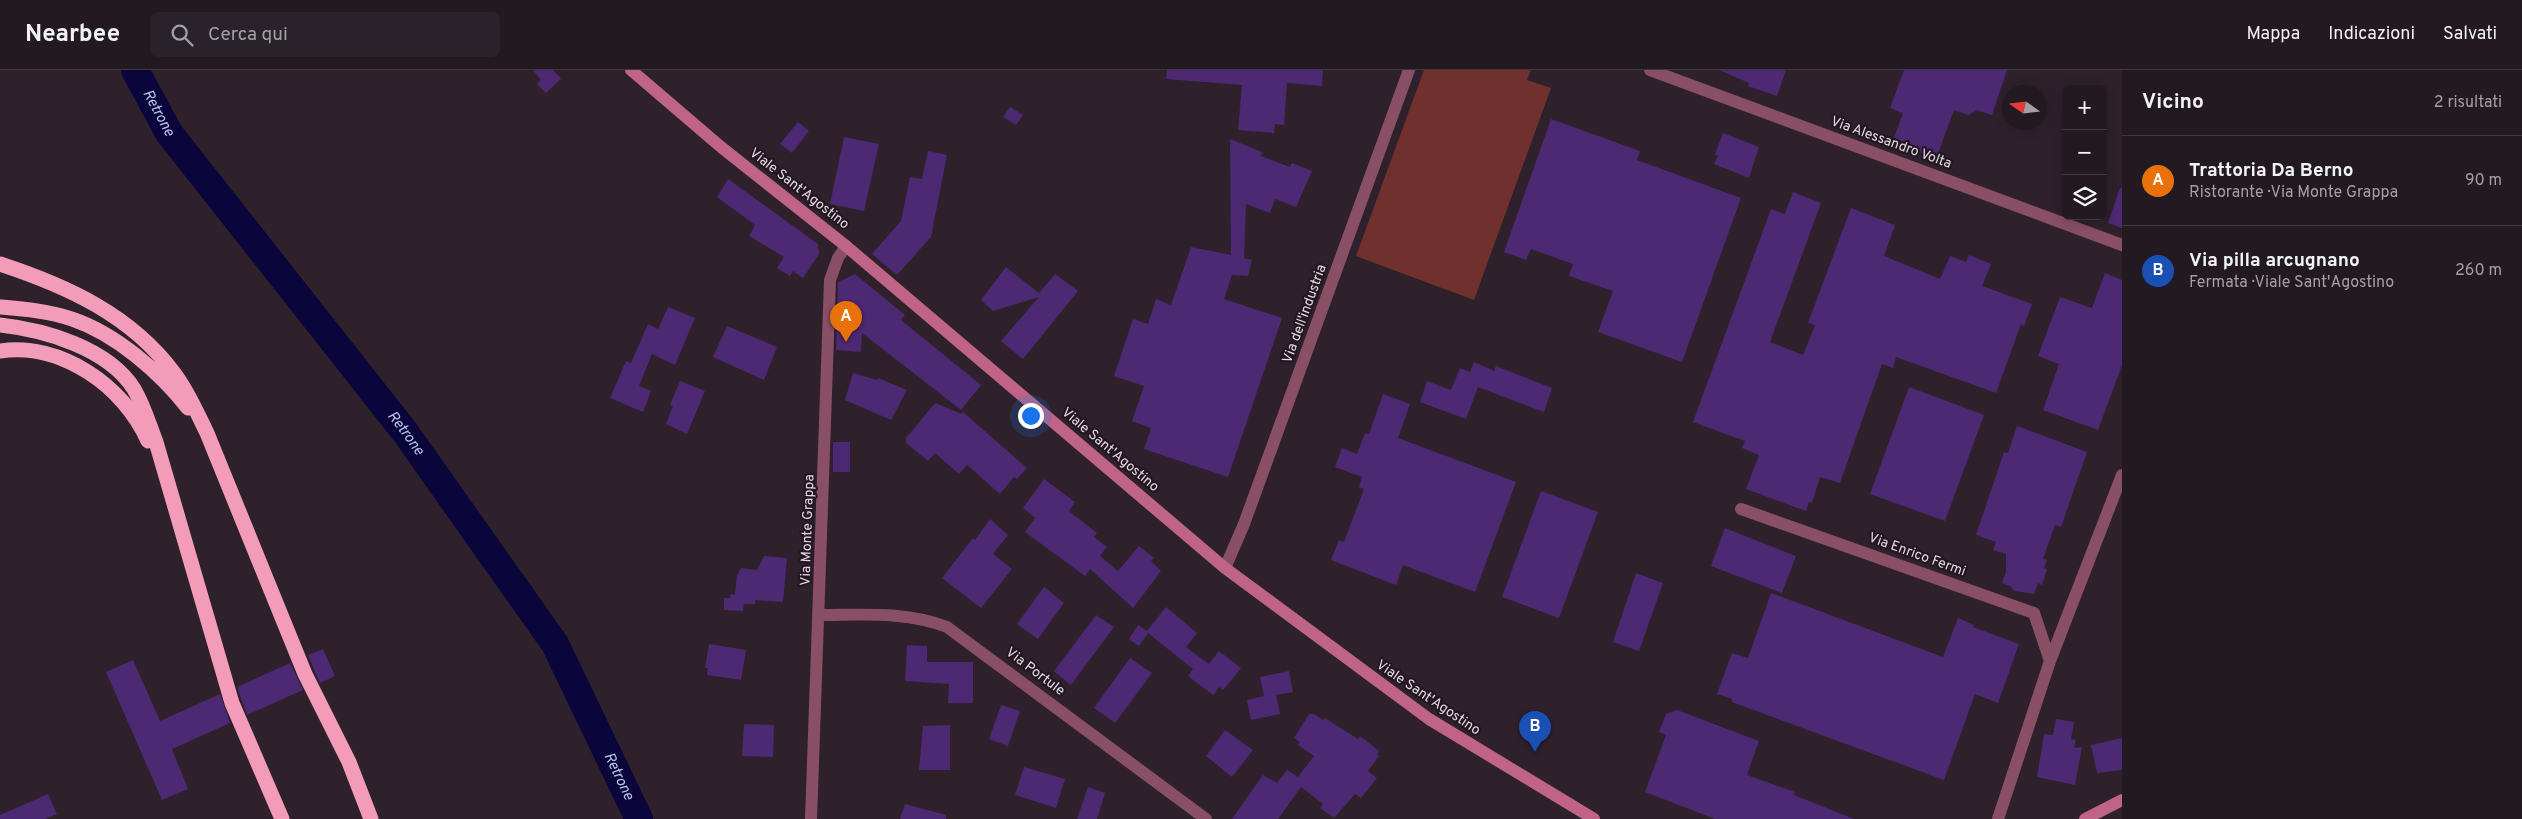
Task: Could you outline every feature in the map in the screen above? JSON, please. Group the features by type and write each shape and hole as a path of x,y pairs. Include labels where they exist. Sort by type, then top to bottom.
{"highway":[{"path":"0,264 38,276 88,299 128,326 174,373 191,400 207,433 305,674 349,762 370,819"},
{"path":"0,307 48,312 92,326 143,364 183,402 207,433"},
{"path":"0,325 47,333 97,355 133,387 143,407 171,496 232,703 282,819"},
{"path":"0,351 9,350 50,354 73,363 94,376 117,396 147,438 171,496"}],"main road":[{"name":"Viale Sant'Agostino","path":"630,70 721,147 846,246 1225,568 1429,719 1594,819"},
{"path":"2084,819 2122,800"}],"street":[{"name":"Via dell'industria","path":"1225,568 1244,524 1409,70"},
{"name":"Via Alessandro Volta","path":"1650,70 2122,245"},
{"name":"Via Monte Grappa","path":"811,819 820,615 830,280 838,258 846,246"},
{"path":"1998,819 2050,661 2122,475"},
{"name":"Via Enrico Fermi","path":"1741,509 2034,613 2050,661"},
{"name":"Via Portule","path":"820,615 899,615 929,620 947,626 1206,819"}],"shaded area":[{"path":"1424,70 1531,70 1527,80 1551,88 1474,300 1356,256"}],"building":[{"path":"533,70 553,70 561,79 546,93 537,84 541,80"},
{"path":"1167,70 1323,70 1322,86 1287,83 1284,125 1275,124 1274,133 1238,130 1242,85 1166,79"},
{"path":"1719,70 1786,70 1777,96 1748,86 1749,83"},
{"path":"1904,70 2007,70 1992,115 1976,110 1969,115 1954,110 1936,159 1914,150 1915,146 1894,138 1903,113 1890,108"},
{"path":"1010,107 1023,115 1016,125 1003,117"},
{"path":"1551,119 1640,151 1637,160 1741,198 1682,362 1598,332 1613,291 1569,276 1573,264 1531,249 1526,260 1504,252"},
{"path":"798,122 809,131 792,153 780,144"},
{"path":"1723,133 1759,147 1749,178 1714,164 1718,156 1715,154"},
{"path":"844,137 879,144 864,211 830,204"},
{"path":"1230,139 1262,152 1261,156 1290,167 1292,163 1312,171 1296,207 1275,199 1270,213 1246,204 1244,258 1252,260 1248,276 1232,275 1224,299 1282,318 1228,477 1144,449 1151,428 1132,421 1144,386 1114,376 1133,319 1148,324 1156,299 1171,305 1191,247 1231,255"},
{"path":"928,151 947,155 931,237 897,275 872,254 901,221 910,177 922,179"},
{"path":"728,179 818,244 819,254 803,278 793,271 790,276 777,268 784,257 749,236 755,225 717,197"},
{"path":"2120,188 2122,188 2122,228 2108,223"},
{"path":"1793,192 1821,203 1770,342 1803,355 1815,325 1808,323 1851,208 1895,225 1884,256 1940,279 1950,256 1966,262 1969,255 1991,264 1982,286 2032,304 2024,326 2021,324 1996,393 1896,357 1893,368 1882,364 1840,483 1820,477 1812,503 1809,502 1806,511 1746,489 1759,455 1742,448 1745,441 1693,422 1771,209 1785,214"},
{"path":"1006,267 1039,293 1055,274 1078,291 1023,359 1001,341 1039,297 993,311 981,300"},
{"path":"2105,273 2122,280 2122,365 2098,430 2043,410 2059,364 2038,356 2060,297 2092,308"},
{"path":"855,274 905,315 901,320 981,385 961,410 862,333 861,352 836,350 838,282"},
{"path":"668,307 695,318 675,365 652,354 639,386 651,391 643,412 610,398 626,361 631,363 648,324 658,329"},
{"path":"727,326 777,347 764,380 713,357"},
{"path":"1474,362 1494,371 1496,366 1552,388 1544,412 1478,387 1466,419 1420,402 1427,381 1451,390 1460,368 1470,372"},
{"path":"853,373 877,380 878,378 907,390 891,420 845,400"},
{"path":"680,381 705,391 687,434 666,424 673,406 670,405"},
{"path":"1909,387 1984,415 1945,521 1870,494"},
{"path":"1383,394 1410,404 1398,438 1516,482 1475,592 1403,565 1396,585 1331,560 1339,540 1344,542 1364,489 1359,487 1362,477 1335,467 1342,448 1357,454 1365,433 1369,434"},
{"path":"935,403 962,414 963,412 1027,468 1017,479 1014,477 1000,494 967,465 959,474 935,453 928,461 906,443 906,438"},
{"path":"2017,426 2087,452 2061,527 2055,525 2043,559 2047,560 2044,568 2047,569 2042,585 2038,583 2034,594 2015,591 2010,586 2002,583 2006,572 2006,554 1993,550 1996,542 1976,535 2004,452 2008,453"},
{"path":"833,442 850,442 850,472 833,472"},
{"path":"1044,479 1075,502 1069,511 1097,533 1094,537 1107,547 1100,556 1118,571 1139,546 1154,558 1151,561 1161,571 1133,608 1090,569 1085,576 1025,532 1035,518 1023,508"},
{"path":"1541,491 1598,512 1559,618 1502,597"},
{"path":"990,519 1008,535 993,554 1012,569 981,608 942,578 973,538 975,540"},
{"path":"1725,528 1796,556 1782,593 1711,566"},
{"path":"764,556 787,558 783,602 755,600 755,604 744,604 743,611 724,610 724,598 730,598 731,594 735,595 737,575 741,568 757,570"},
{"path":"1636,573 1663,583 1639,651 1613,642"},
{"path":"1044,587 1064,603 1038,639 1017,624"},
{"path":"1771,593 1943,657 1958,618 1974,625 1973,627 2019,644 1998,703 1975,694 1944,780 1732,702 1732,699 1717,694 1732,653 1748,658"},
{"path":"1166,607 1197,633 1186,647 1209,664 1219,651 1241,668 1223,690 1219,687 1213,695 1188,676 1193,669 1148,633 1139,646 1129,639 1138,625 1147,631"},
{"path":"1096,615 1114,627 1071,685 1054,671"},
{"path":"709,644 746,650 741,680 707,675 708,668 705,668"},
{"path":"907,645 927,646 927,662 973,662 973,703 948,703 949,684 905,681"},
{"path":"323,649 335,676 320,683 308,655"},
{"path":"1130,658 1152,673 1115,723 1094,708"},
{"path":"133,660 160,721 220,694 230,723 172,749 188,789 162,800 106,672"},
{"path":"290,663 303,690 247,715 237,687"},
{"path":"1289,671 1293,692 1276,695 1280,714 1251,720 1247,700 1264,696 1260,677"},
{"path":"1001,705 1020,711 1008,746 989,739"},
{"path":"1677,710 1759,741 1747,775 1795,792 1794,795 1854,819 1715,819 1645,792 1666,735 1659,732 1666,714"},
{"path":"1309,714 1314,714 1323,720 1325,718 1358,739 1360,736 1379,751 1377,754 1379,756 1368,771 1377,778 1361,798 1355,794 1334,818 1320,808 1323,804 1301,787 1278,819 1232,819 1263,775 1277,783 1287,770 1298,777 1314,756 1298,745 1300,742 1294,738"},
{"path":"2056,719 2074,722 2071,739 2076,740 2074,748 2082,747 2075,785 2037,777 2044,734 2053,735"},
{"path":"744,724 774,725 773,757 742,756"},
{"path":"950,725 950,770 919,770 923,726"},
{"path":"1225,730 1253,750 1232,777 1206,756"},
{"path":"2122,738 2122,770 2097,773 2091,745"},
{"path":"1024,767 1065,779 1056,808 1015,795"},
{"path":"1088,787 1105,793 1097,819 1077,819"},
{"path":"48,794 57,814 45,819 0,819 0,815"},
{"path":"905,804 946,815 946,819 900,819"}],"waterway":[{"name":"Retrone","path":"135,70 169,133 405,432 555,644 639,819"}],"place":[{"name":"Trattoria Da Berno","path":"846,342"},
{"name":"Via pilla arcugnano","path":"1535,752"}]}
